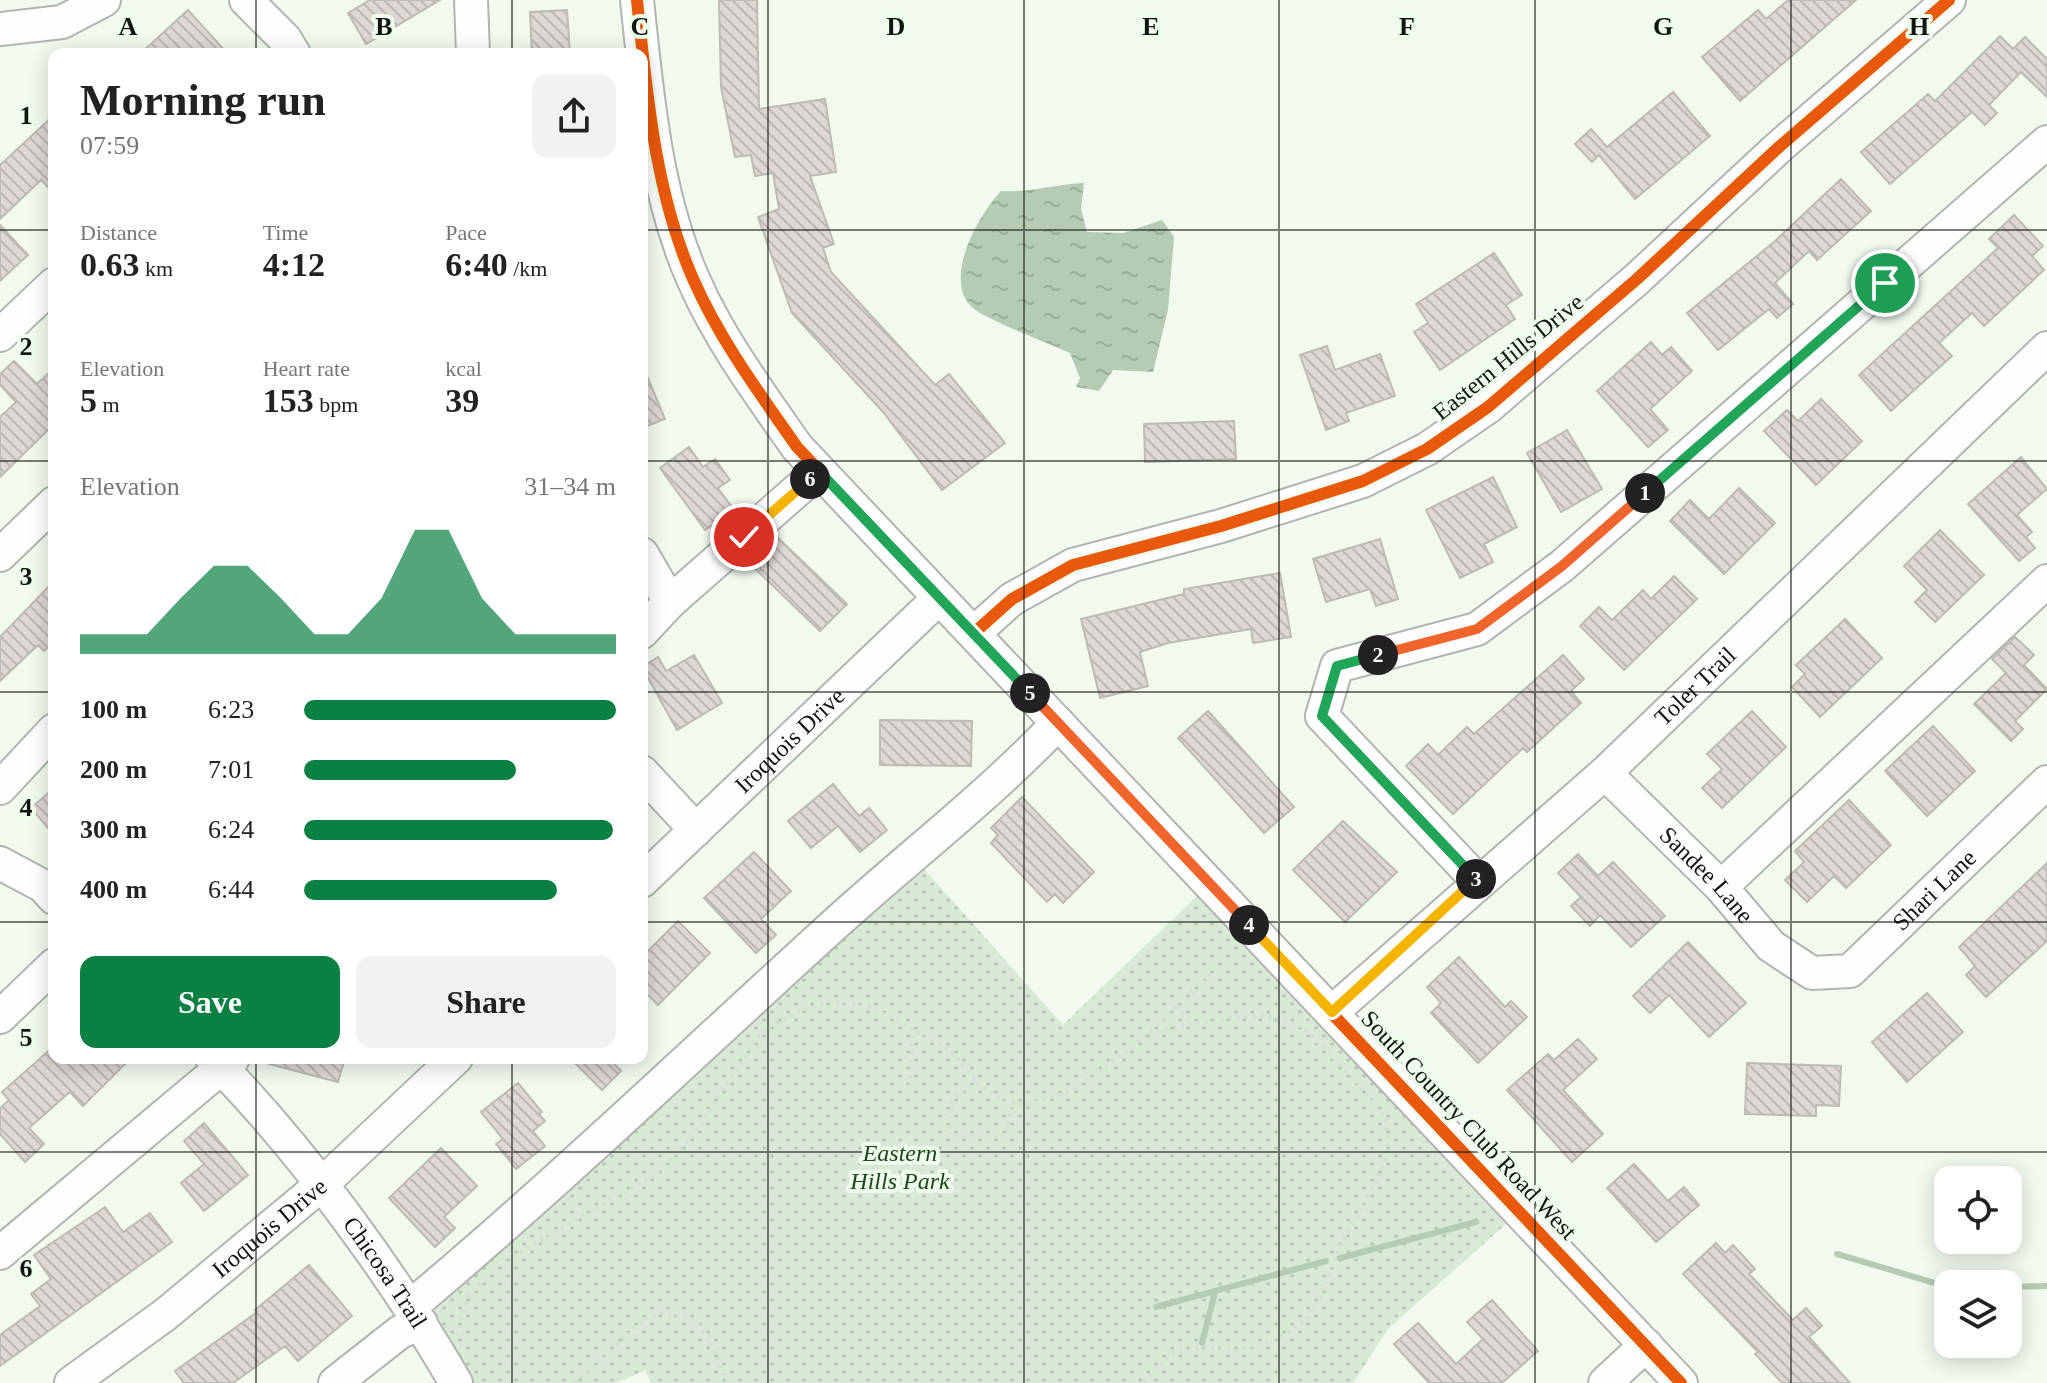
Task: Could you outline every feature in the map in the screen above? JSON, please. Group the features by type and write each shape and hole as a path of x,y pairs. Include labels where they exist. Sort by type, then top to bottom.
{"street":[{"path":"0,29 62,22 104,0"},
{"path":"246,0 290,48"},
{"path":"471,0 473,48"},
{"name":"South Country Club Road West","path":"637,0 642,48"},
{"name":"Eastern Hills Drive","path":"974,633 1012,599 1073,565 1221,526 1363,481 1427,449 1488,407 1626,289 1779,147 1949,0"},
{"name":"South Country Club Road West","path":"648,104 664,188 693,280 739,363 797,447 1681,1383"},
{"path":"1478,881 1322,716 1337,666 1477,629 1562,566 2047,142"},
{"path":"0,335 48,290"},
{"name":"Toler Trail","path":"1332,1012 1605,773 2047,348"},
{"path":"648,626 670,602 819,471"},
{"path":"0,555 48,509"},
{"path":"648,564 670,602"},
{"path":"1721,887 2047,581"},
{"name":"Iroquois Drive","path":"648,875 939,598"},
{"path":"335,1383 400,1332 596,1143 825,933 948,828 1058,723"},
{"path":"0,788 48,736"},
{"name":"Sandee Lane","path":"1605,773 1721,887 1771,946 1812,973"},
{"path":"648,778 696,830"},
{"name":"Shari Lane","path":"1812,973 1850,971 2047,782"},
{"path":"0,863 48,891"},
{"path":"0,1017 48,971"},
{"path":"0,1253 221,1064"},
{"name":"Chicosa Trail","path":"225,1064 321,1185 416,1315 456,1383"},
{"name":"Iroquois Drive","path":"71,1383 166,1314 321,1185 450,1064"},
{"path":"1605,1383 1646,1345"}],"path":[{"path":"508,1259 657,1173 692,1137 757,1038 770,1026 803,1010 848,1001 867,1005 951,1051 976,1080 1005,1101 1024,1105 1074,1090 1150,1033 1214,971"},
{"path":"1176,1006 1191,1023"},
{"path":"1142,1383 1173,1353 1208,1347 1236,1351 1275,1340 1307,1319 1322,1293 1339,1248 1381,1172 1388,1150 1386,1121 1376,1104 1303,1027 1265,1015 1191,1023 1150,1033"},
{"path":"910,1086 913,1029"},
{"path":"976,1080 952,1100 950,1136 1005,1137 1014,1103"},
{"path":"454,1343 469,1295 489,1277"},
{"path":"575,1383 645,1318 665,1312 694,1320 708,1335 727,1383"}],"green space":[{"name":"Eastern Hills Park","path":"918,862 1063,1025 1198,895 1507,1223 1388,1329 1353,1383 651,1383 645,1371 615,1383 468,1383 424,1303"}],"water":[{"path":"1084,183 1081,209 1087,232 1123,233 1162,220 1174,237 1168,310 1153,372 1113,370 1099,391 1076,387 1080,378 1070,353 973,308 964,296 961,281 962,265 974,231 1001,191"}],"building":[{"path":"370,0 440,0 366,44 348,13"},
{"path":"719,0 757,0 759,109 825,99 836,172 810,176 834,244 823,248 831,272 935,385 949,374 1005,443 942,490 883,412 792,313 758,217 779,209 773,173 755,176 751,155 735,157 721,87"},
{"path":"1788,0 1856,0 1740,101 1702,57 1758,10 1766,19"},
{"path":"188,10 223,48 147,48"},
{"path":"567,10 570,48 532,48 530,12"},
{"path":"2000,36 2013,49 2025,37 2047,59 2047,97 2021,72 1989,105 1997,113 1985,125 1972,112 1890,184 1861,152 1928,94 1935,101"},
{"path":"1673,92 1710,136 1635,199 1599,155 1592,162 1575,144 1591,129 1607,147"},
{"path":"48,121 48,187 41,180 0,219 0,165"},
{"path":"1841,179 1871,211 1817,260 1809,251 1775,283 1793,304 1777,318 1769,309 1718,350 1687,313 1774,242"},
{"path":"2014,215 2043,246 2032,256 2044,270 1984,326 1972,313 1939,343 1952,356 1891,411 1859,375 1998,248 1989,239"},
{"path":"0,225 28,255 0,281"},
{"path":"1494,253 1522,295 1506,305 1515,319 1440,370 1414,332 1428,323 1416,304"},
{"path":"1651,342 1662,355 1671,347 1692,371 1650,409 1668,430 1648,447 1597,391"},
{"path":"1327,346 1335,370 1380,354 1395,396 1346,413 1349,421 1326,430 1300,355"},
{"path":"14,361 37,384 48,374 48,430 0,477 0,417 16,402 0,385 0,374"},
{"path":"648,378 665,419 648,426"},
{"path":"1821,399 1862,441 1816,485 1764,431 1787,410 1798,421"},
{"path":"1234,421 1236,459 1145,462 1144,424"},
{"path":"1567,430 1602,489 1561,512 1527,453"},
{"path":"689,447 703,467 715,459 730,480 718,488 734,510 705,530 660,468"},
{"path":"2021,457 2047,489 2017,515 2032,532 2026,537 2035,548 2019,561 1968,504"},
{"path":"1493,477 1517,527 1484,544 1493,562 1460,578 1426,510"},
{"path":"1739,488 1775,523 1724,574 1670,521 1690,500 1709,519"},
{"path":"1940,530 1984,575 1935,622 1915,602 1927,590 1904,566"},
{"path":"775,535 847,604 820,631 748,562"},
{"path":"1380,539 1398,599 1376,606 1370,589 1326,602 1313,559"},
{"path":"1280,573 1291,637 1253,643 1251,629 1168,643 1140,652 1148,686 1100,698 1081,619 1184,594 1184,589"},
{"path":"1674,576 1697,599 1624,670 1580,626 1599,607 1612,620 1643,590 1651,599"},
{"path":"48,587 48,647 44,651 38,645 0,681 0,637"},
{"path":"1845,619 1882,658 1820,717 1792,687 1805,674 1796,665"},
{"path":"2015,637 2034,655 2024,665 2047,689 2015,721 2023,729 2011,741 1974,704 2006,673 1992,659"},
{"path":"694,655 722,703 677,730 648,678 648,663 658,657 666,671"},
{"path":"1563,655 1584,679 1571,691 1581,703 1527,752 1523,748 1453,814 1406,766 1428,744 1438,755 1467,727 1474,734"},
{"path":"1208,711 1294,807 1264,833 1178,738"},
{"path":"1752,711 1786,747 1722,808 1702,788 1722,769 1707,754"},
{"path":"880,720 972,721 971,766 880,765"},
{"path":"1933,726 1975,771 1927,816 1885,771"},
{"path":"833,784 859,816 869,808 887,830 860,852 838,826 811,848 788,821"},
{"path":"48,793 48,828 31,808"},
{"path":"1022,797 1094,872 1063,903 1055,894 1047,902 991,843 998,835 991,828"},
{"path":"1849,800 1891,845 1846,888 1834,876 1807,902 1785,880 1804,862 1795,851"},
{"path":"1343,821 1397,872 1345,922 1293,870"},
{"path":"754,852 791,891 761,919 776,935 756,953 704,898"},
{"path":"1578,854 1598,876 1613,862 1665,916 1631,947 1600,915 1590,926 1571,906 1581,897 1558,873"},
{"path":"2047,863 2047,941 1986,997 1966,975 1975,966 1959,947"},
{"path":"678,921 710,953 658,1005 648,995 648,951"},
{"path":"1688,942 1746,1003 1709,1037 1669,995 1650,1013 1633,996"},
{"path":"1459,957 1505,1007 1511,1001 1527,1017 1478,1063 1431,1013 1441,1003 1427,987"},
{"path":"1927,993 1963,1032 1907,1082 1872,1042"},
{"path":"1578,1039 1597,1059 1563,1090 1603,1134 1572,1162 1507,1090 1548,1054 1554,1060"},
{"path":"48,1051 48,1064 125,1064 83,1106 70,1092 29,1128 44,1144 25,1162 0,1134 0,1108 9,1100 2,1092"},
{"path":"1747,1063 1841,1066 1839,1106 1816,1105 1816,1116 1745,1114"},
{"path":"269,1064 343,1064 338,1082"},
{"path":"576,1064 615,1064 621,1071 602,1090"},
{"path":"518,1083 542,1112 539,1114 545,1121 533,1131 545,1146 516,1169 496,1144 503,1139 481,1112"},
{"path":"204,1123 248,1175 204,1211 181,1183 204,1164 184,1141"},
{"path":"441,1148 477,1186 444,1217 455,1228 435,1247 389,1198"},
{"path":"1634,1164 1668,1201 1684,1187 1699,1205 1656,1242 1607,1188"},
{"path":"105,1207 123,1232 150,1213 172,1242 0,1366 0,1335 40,1306 31,1294 51,1279 34,1255"},
{"path":"1716,1243 1725,1253 1733,1245 1755,1269 1749,1274 1793,1320 1806,1308 1822,1326 1809,1337 1850,1383 1782,1383 1755,1354 1758,1352 1683,1274"},
{"path":"309,1265 352,1316 298,1361 285,1346 233,1383 184,1383 175,1371 257,1312 255,1310"},
{"path":"1492,1300 1538,1351 1502,1383 1429,1383 1394,1344 1418,1323 1456,1364 1483,1339 1467,1322"}],"waterway":[{"path":"1340,1258 1476,1222"},
{"path":"1837,1254 1934,1283"},
{"path":"1156,1307 1326,1261"},
{"path":"2022,1287 2047,1286"},
{"path":"1202,1343 1215,1292"}],"cycle path":[{"path":"637,0 642,48"},
{"path":"974,633 1012,599 1073,565 1221,526 1363,481 1427,449 1488,407 1637,279 1779,147 1949,0"},
{"path":"648,93 661,179 694,281 741,366 797,447 1681,1383"}],"route":[{"path":"744,537 819,471 1332,1012 1478,881 1322,716 1337,666 1477,629 1562,566 1885,283"}]}
